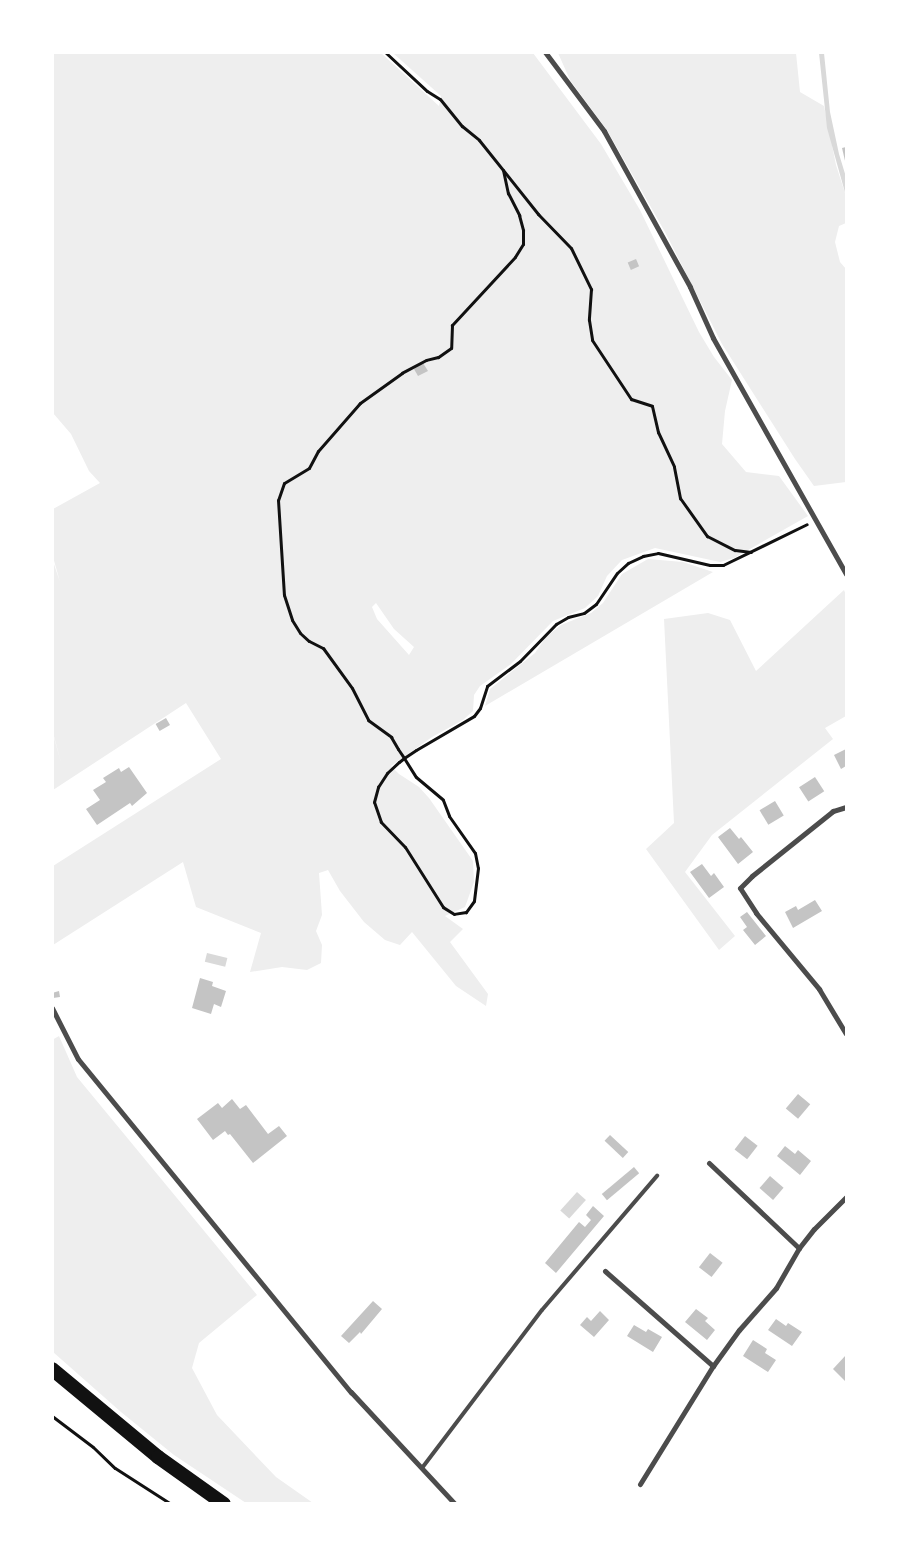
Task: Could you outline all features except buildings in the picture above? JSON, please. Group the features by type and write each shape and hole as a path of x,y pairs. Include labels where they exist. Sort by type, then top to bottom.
{"highway":[{"path":"52,1369 158,1457 224,1504"}],"street":[{"path":"545,52 604,130 690,286 713,338 846,574"},
{"path":"846,807 833,811 752,876 740,888 756,913 819,989 846,1034"},
{"path":"52,1008 78,1058 351,1392 454,1504"},
{"path":"710,1163 799,1248"},
{"path":"640,1484 713,1366 740,1330 776,1288 799,1248 814,1229 846,1197"},
{"path":"605,1271 713,1366"}],"lane":[{"path":"422,1468 542,1310 657,1176"}],"path":[{"path":"385,52 427,91 440,100 462,126 479,140 538,214 571,248 591,289 590,320 592,340 631,399 652,406 658,432 674,467 680,498 707,536 735,550 751,552"},
{"path":"503,170 508,193 519,215 524,244 515,257 452,325 451,348 402,374 360,403 318,451 309,468 284,483 278,500 284,594 292,620 304,637 323,648 352,688 368,720 391,736 404,758 416,777 443,800 449,816 475,853 478,868 474,901 466,912 454,914 443,907 405,847 381,822 374,802 378,788 387,773 404,758 474,716 480,708 487,686 520,661 556,624 568,617 584,613 596,604 617,573 628,563 643,556 658,553 710,565 723,565 788,532 817,520"},
{"path":"52,1416 115,1468 170,1504"}],"shaded area":[{"path":"52,53 381,53 439,106 441,96 393,53 533,53 601,144 640,210 699,332 714,357 732,380 725,411 722,444 746,472 779,476 808,516 734,558 720,562 655,548 622,560 607,576 598,596 585,608 553,621 511,664 480,686 474,695 473,711 463,720 432,737 391,766 399,774 419,787 429,798 473,861 474,882 465,907 445,916 463,929 450,942 488,994 486,1006 456,986 412,932 400,945 385,940 364,922 340,891 328,870 319,873 322,915 316,931 322,945 321,963 307,970 282,967 250,972 261,933 196,907 183,862 53,945 53,866 221,759 186,703 53,790 53,734 62,766 52,729 53,561 60,582 53,557 53,509 100,483 89,471 71,434 53,413","holes":["376,603 394,629 414,647 409,655 377,619 372,607"]},
{"path":"558,53 796,53 800,92 824,106 836,165 846,196 846,223 839,226 835,242 840,262 846,269 846,482 814,486 795,459 722,344 665,232 607,130 570,80"},
{"path":"819,53 824,53 830,112 846,177 846,196 827,128"},
{"path":"648,559 683,562 713,572 485,706 490,689 535,653 546,637 561,625 591,613 603,603 622,574"},
{"path":"844,590 846,595 846,716 825,728 833,739 712,835 685,872 735,936 719,950 646,849 674,823 664,619 708,613 730,620 756,671"},
{"path":"207,953 227,958 225,967 205,962"},
{"path":"59,1036 77,1077 257,1295 199,1343 192,1368 217,1415 276,1477 313,1503 246,1503 174,1455 121,1412 53,1352 52,1040"},
{"path":"577,1192 586,1200 569,1219 560,1211"}]}
